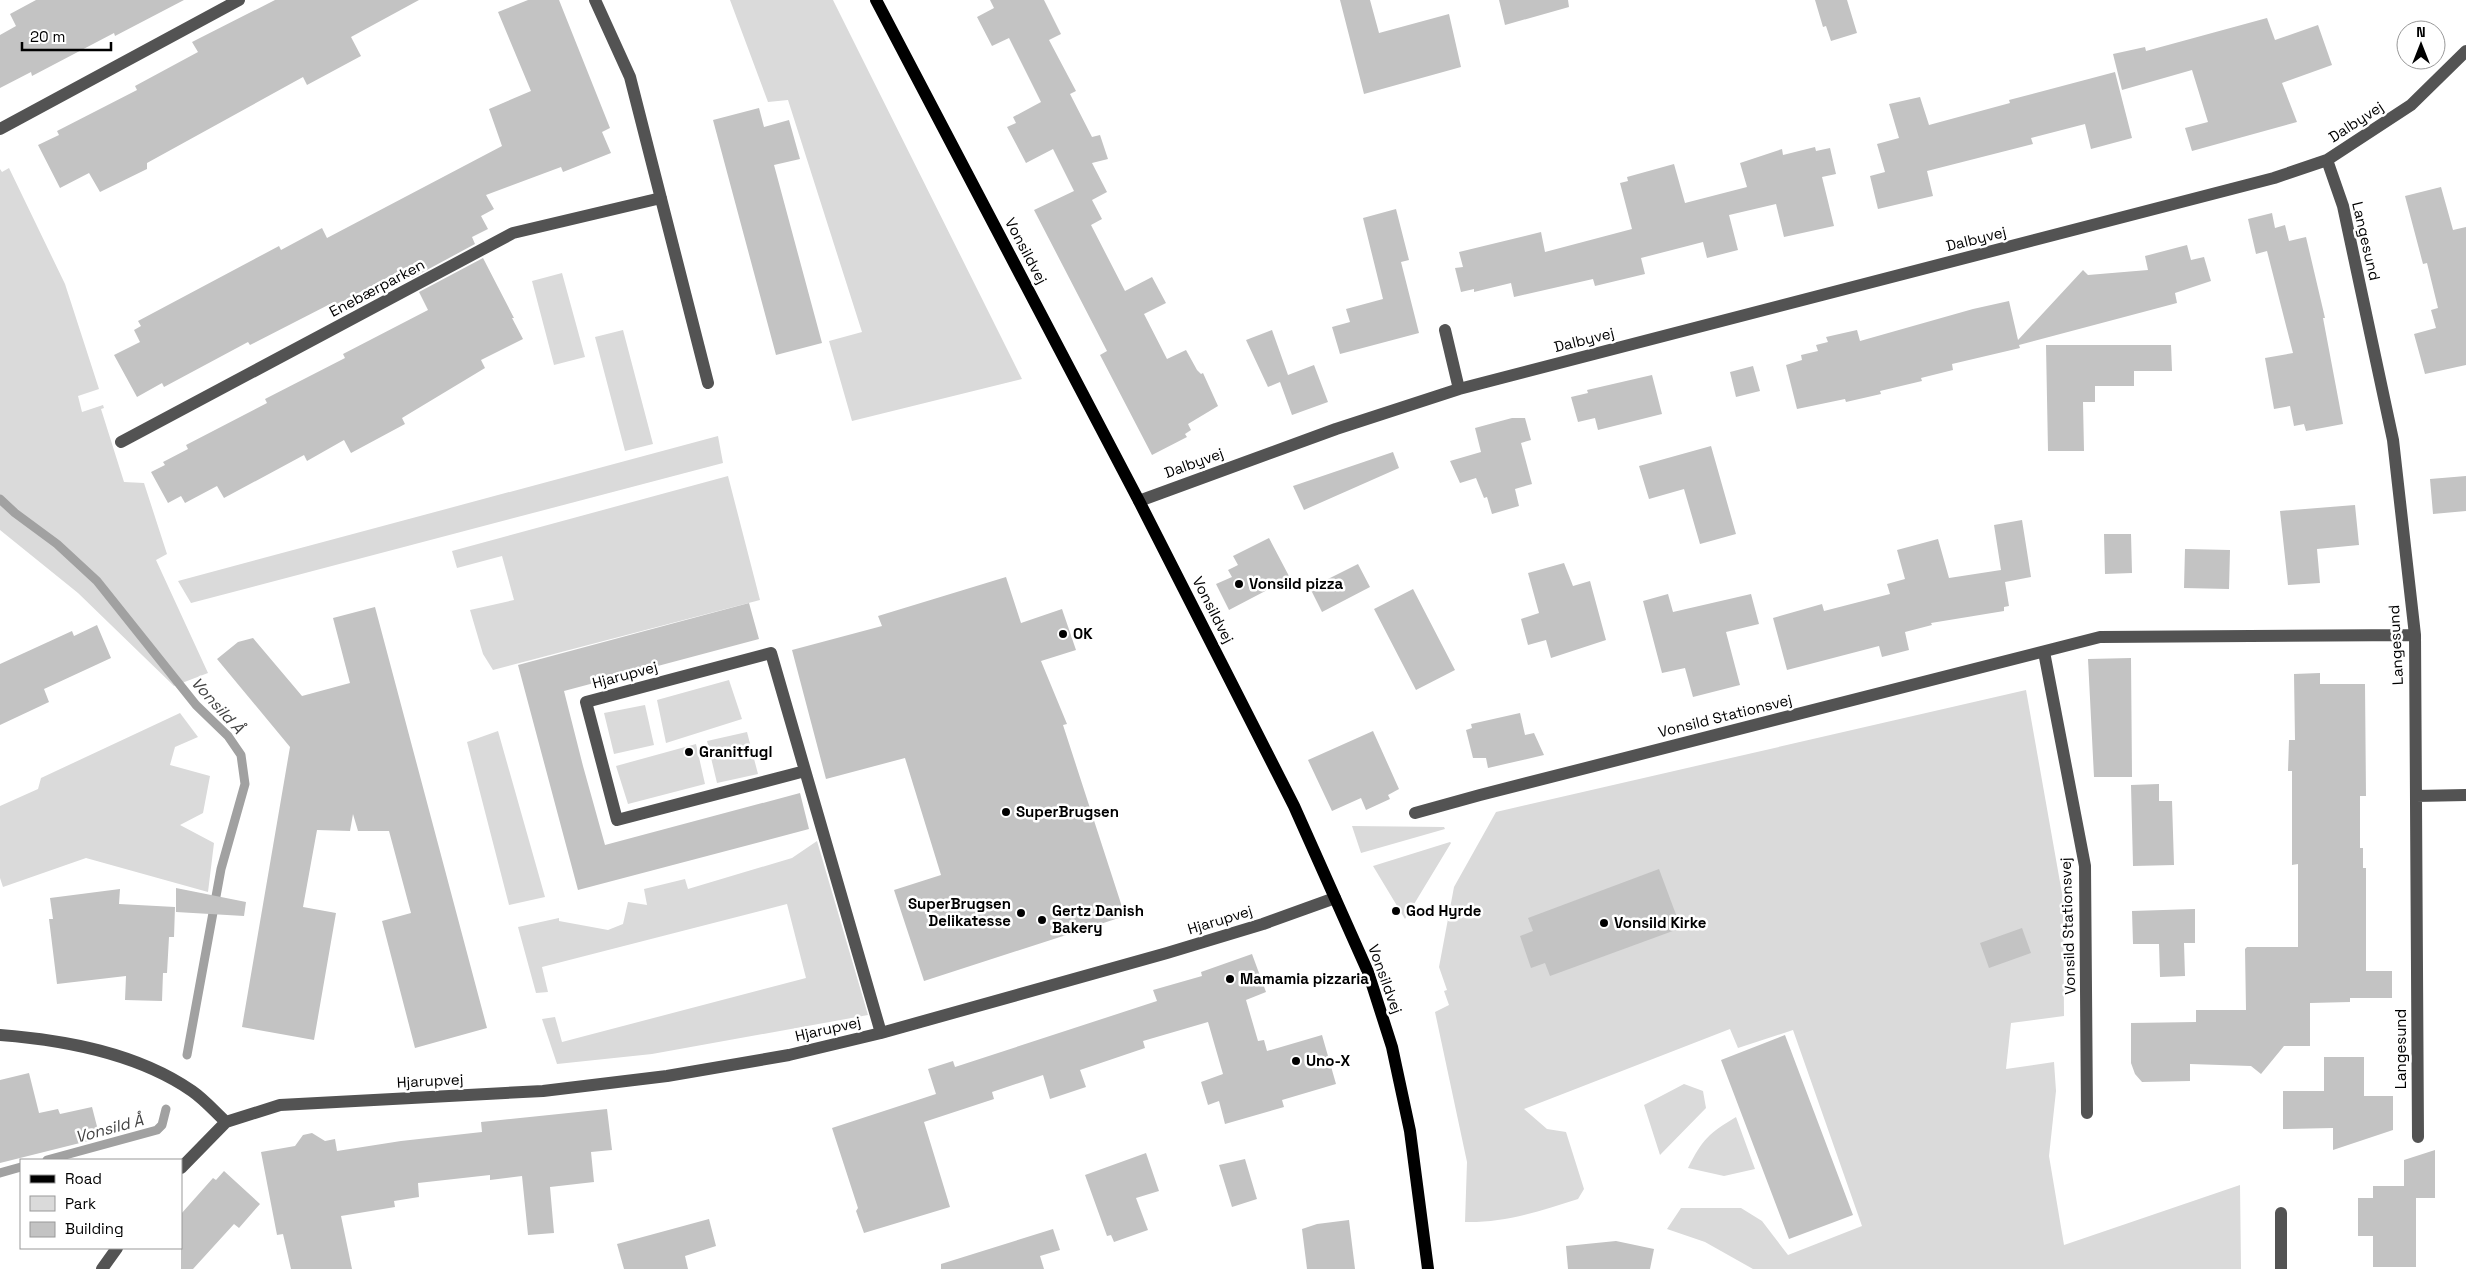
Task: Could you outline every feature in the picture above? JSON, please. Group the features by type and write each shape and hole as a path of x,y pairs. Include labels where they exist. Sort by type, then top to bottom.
{"main road":[{"name":"Vonsildvej","path":"876,0 1138,501 1294,806 1336,898 1368,972 1392,1047 1410,1131 1428,1269"}],"street":[{"path":"0,129 239,0"},
{"path":"595,0 630,77 708,383"},
{"name":"Dalbyvej","path":"1138,501 1336,429 1459,389 2274,178 2327,160 2410,105 2466,51"},
{"name":"Langesund","path":"2327,160 2343,206 2393,440 2415,635 2418,1137"},
{"name":"Enebærparken","path":"121,442 513,234 661,198"},
{"path":"1445,330 1459,389"},
{"name":"Vonsild Stationsvej","path":"1415,813 1480,794 2100,637 2415,635"},
{"name":"Vonsild Stationsvej","path":"2044,652 2085,866 2087,1113"},
{"name":"Hjarupvej","path":"805,771 617,820 586,702 771,653 881,1033"},
{"path":"2416,796 2466,795"},
{"name":"Hjarupvej","path":"226,1122 280,1105 543,1091 668,1076 789,1055 881,1033 1168,953 1263,924 1336,898"},
{"path":"0,1035 39,1038 88,1048 148,1067 192,1091 226,1122 182,1167"},
{"path":"2281,1213 2282,1269"},
{"path":"102,1269 116,1249"}],"green space":[{"path":"730,0 833,0 1022,379 852,421 829,341 862,332 788,100 768,102"},
{"path":"9,168 65,284 99,389 78,396 82,412 103,405 104,408 101,409 124,482 144,483 167,554 156,560 208,673 174,686 78,593 0,530 0,169 2,172"},
{"path":"562,273 585,357 554,365 532,281"},
{"path":"623,330 653,444 625,451 595,337"},
{"path":"718,436 723,463 191,603 178,581"},
{"path":"728,476 760,600 493,670 483,654 470,610 514,600 502,556 457,568 452,551"},
{"path":"729,680 742,719 666,743 657,700"},
{"path":"2026,690 2063,899 2064,1016 2011,1023 2006,1069 2054,1062 2056,1091 2049,1156 2064,1245 2240,1185 2241,1269 1753,1269 1705,1242 1667,1229 1681,1208 1741,1208 1762,1221 1788,1255 1862,1226 1793,1030 1738,1048 1730,1029 1524,1109 1547,1129 1566,1132 1584,1189 1578,1199 1536,1212 1493,1221 1465,1222 1467,1162 1435,1012 1449,1005 1444,991 1447,990 1439,967 1454,887 1496,812"},
{"path":"645,705 654,745 614,754 604,713"},
{"path":"180,713 198,737 175,747 170,765 210,776 203,813 180,825 214,843 208,892 86,858 3,887 0,878 0,806 38,789 41,778"},
{"path":"498,731 545,897 509,905 467,742"},
{"path":"747,732 758,774 717,783 707,741"},
{"path":"696,744 705,784 628,804 616,766"},
{"path":"1352,826 1444,827 1445,829 1361,853"},
{"path":"817,841 868,1015 652,1054 557,1064 542,1019 555,1017 562,1042 806,978 787,904 542,967 548,992 536,993 518,927 559,918 559,921 608,930 623,924 628,902 647,905 644,889 685,879 688,889 792,858"},
{"path":"1451,843 1405,919 1373,866"},
{"path":"1684,1084 1703,1091 1706,1108 1660,1155 1644,1105"},
{"path":"1736,1117 1755,1169 1724,1176 1688,1168 1707,1138"}],"building":[{"path":"36,0 184,0 115,36 114,33 32,76 31,72 0,88 0,35 16,26 10,14"},
{"path":"275,0 419,0 351,37 361,56 307,85 303,77 147,163 147,169 100,192 89,173 60,188 38,145 59,135 57,131 137,90 135,86 198,52 192,42"},
{"path":"528,0 559,0 610,128 602,132 611,153 563,172 561,167 486,195 494,209 481,216 488,229 472,237 475,244 412,278 407,267 336,305 334,302 250,345 248,342 164,387 162,383 137,397 114,355 140,342 134,330 141,326 138,321 279,246 281,250 322,228 327,238 502,146 489,109 531,91 498,12"},
{"path":"990,0 1044,0 1061,34 1049,40 1076,91 1070,94 1092,137 1100,135 1108,159 1092,163 1107,192 1092,200 1102,219 1091,225 1125,291 1152,277 1166,303 1144,314 1167,359 1186,350 1197,370 1201,374 1203,373 1218,406 1188,424 1191,430 1185,434 1187,437 1152,455 1100,355 1107,351 1034,210 1074,191 1053,149 1026,163 1007,127 1016,123 1013,117 1041,102 1009,38 992,46 977,17 994,8"},
{"path":"1340,0 1370,0 1379,33 1449,14 1461,67 1364,94"},
{"path":"1499,0 1568,0 1569,7 1505,25"},
{"path":"1815,0 1847,0 1857,33 1831,41 1826,26 1823,27"},
{"path":"2267,18 2275,40 2318,25 2332,65 2282,83 2297,122 2192,151 2185,128 2208,122 2192,70 2122,90 2113,54 2145,47 2146,51"},
{"path":"2115,72 2132,138 2091,149 2085,124 2031,138 2033,144 1927,171 1933,196 1878,209 1870,176 1885,172 1877,144 1899,138 1889,104 1920,97 1929,125 2010,103 2009,100"},
{"path":"759,108 764,127 789,120 800,159 774,165 822,343 776,355 713,120"},
{"path":"1815,147 1816,151 1830,148 1836,174 1822,177 1834,226 1784,237 1776,204 1729,215 1738,250 1707,258 1703,242 1641,258 1645,274 1595,286 1593,279 1514,297 1511,283 1474,292 1474,289 1461,292 1455,268 1463,267 1459,252 1541,232 1545,252 1632,229 1620,183 1628,181 1627,177 1674,164 1685,203 1747,187 1740,163 1782,149 1783,155"},
{"path":"2441,187 2453,230 2466,227 2466,365 2425,374 2414,334 2436,328 2431,310 2438,308 2427,263 2423,264 2405,196"},
{"path":"1396,209 1409,260 1401,262 1419,333 1340,354 1332,327 1350,322 1346,309 1383,299 1363,218"},
{"path":"2272,213 2275,228 2285,225 2289,241 2306,237 2325,318 2323,318 2343,424 2306,431 2304,424 2294,426 2290,406 2274,409 2265,358 2293,353 2267,251 2256,254 2248,219"},
{"path":"2187,245 2191,260 2204,257 2211,281 2175,293 2177,303 2019,345 2020,348 1952,364 1953,370 1921,378 1922,381 1880,391 1881,394 1846,402 1845,399 1797,409 1786,365 1802,360 1801,355 1818,351 1816,345 1828,342 1826,337 1857,330 1860,341 1973,309 2009,301 2018,340 2083,270 2088,275 2148,270 2145,256"},
{"path":"483,258 523,339 481,360 485,368 402,418 405,424 351,453 344,440 307,461 304,455 224,498 217,486 185,503 181,496 168,503 151,472 165,465 163,462 188,449 186,445 267,403 265,399 345,358 343,354 428,310 419,292"},
{"path":"1272,330 1288,375 1314,365 1328,402 1292,415 1280,382 1268,387 1246,340"},
{"path":"2046,345 2171,345 2172,371 2134,371 2134,386 2095,386 2095,402 2083,402 2084,451 2048,451"},
{"path":"1753,366 1760,391 1736,397 1730,372"},
{"path":"1652,375 1662,414 1598,430 1595,418 1578,422 1571,397 1588,393 1587,390"},
{"path":"1512,418 1525,418 1531,440 1521,443 1532,484 1515,489 1519,506 1492,514 1487,497 1484,498 1476,478 1460,483 1450,461 1481,452 1475,428"},
{"path":"1711,446 1736,534 1700,544 1684,489 1649,499 1639,466"},
{"path":"1393,452 1399,468 1304,510 1293,486"},
{"path":"2466,476 2466,511 2433,514 2430,479"},
{"path":"2355,505 2359,545 2317,549 2320,583 2288,585 2280,511"},
{"path":"2022,520 2031,577 2005,582 2009,606 2004,607 2004,611 1931,623 1932,625 1905,632 1909,650 1882,657 1879,646 1787,670 1773,618 1822,604 1824,611 1890,594 1887,584 1905,579 1897,550 1938,539 1949,578 2001,570 1994,525"},
{"path":"2104,534 2131,534 2132,573 2105,574"},
{"path":"1269,538 1290,578 1229,610 1216,584 1232,577 1228,570 1238,565 1233,556"},
{"path":"2185,549 2230,550 2229,589 2184,588"},
{"path":"1564,563 1573,586 1590,581 1606,640 1551,658 1546,640 1528,645 1521,619 1539,613 1528,573"},
{"path":"1358,564 1370,587 1322,612 1310,588"},
{"name":"SuperBrugsen","path":"1006,577 1021,623 1062,609 1076,650 1041,661 1067,724 1063,725 1125,916 924,981 894,890 941,875 905,758 826,779 792,650 882,626 878,616"},
{"path":"1413,589 1455,670 1416,690 1374,609"},
{"path":"1668,594 1673,612 1751,594 1759,624 1726,632 1740,685 1693,697 1685,668 1662,673 1643,601"},
{"path":"749,603 759,639 564,691 583,766 605,845 800,793 809,829 578,890 518,665"},
{"path":"375,607 487,1028 415,1048 382,921 411,913 389,831 358,831 353,814 350,831 317,830 303,907 336,913 314,1040 242,1027 290,747 217,659 238,642 253,638 302,696 350,683 333,618"},
{"path":"97,625 111,658 44,689 49,702 0,725 0,664 72,631 74,636"},
{"path":"2131,658 2132,777 2094,777 2088,659"},
{"path":"2320,673 2320,684 2365,684 2366,796 2360,796 2360,848 2363,848 2363,868 2366,868 2366,971 2392,971 2392,998 2350,998 2350,1002 2310,1003 2310,1046 2284,1046 2261,1074 2251,1066 2190,1064 2190,1081 2142,1082 2135,1074 2131,1063 2131,1023 2196,1022 2196,1010 2246,1010 2245,949 2247,947 2298,947 2298,864 2292,865 2292,771 2288,771 2289,740 2295,740 2294,674"},
{"path":"1520,713 1525,735 1534,733 1544,755 1488,768 1486,758 1473,758 1466,730 1472,728 1471,724"},
{"path":"1373,731 1399,789 1388,795 1390,799 1366,810 1361,798 1332,811 1308,760"},
{"path":"2159,784 2159,801 2172,801 2174,865 2133,866 2131,785"},
{"name":"Vonsild Kirke","path":"1659,869 1681,928 1550,976 1545,963 1531,968 1520,936 1533,931 1528,918"},
{"path":"176,888 246,902 244,916 176,912"},
{"path":"120,889 119,904 175,907 174,937 169,937 167,973 163,973 162,1001 125,1000 126,976 57,984 49,919 53,919 50,898"},
{"path":"2195,909 2195,943 2184,943 2185,976 2160,977 2159,944 2133,944 2132,911"},
{"path":"2022,928 2031,953 1989,968 1980,943"},
{"path":"1252,954 1266,992 1246,1000 1258,1041 1264,1040 1267,1051 1322,1035 1336,1084 1282,1100 1284,1107 1225,1124 1219,1101 1208,1105 1201,1082 1223,1074 1208,1022 1143,1041 1145,1048 1080,1070 1086,1087 1050,1099 1043,1075 992,1092 994,1099 924,1122 950,1207 864,1233 856,1211 858,1208 832,1128 936,1094 928,1069 953,1061 955,1067 1157,1001 1153,990 1202,976 1201,972"},
{"path":"1785,1035 1853,1215 1789,1239 1721,1060"},
{"path":"2324,1057 2364,1057 2364,1096 2393,1096 2393,1130 2333,1150 2333,1128 2283,1129 2283,1091 2324,1091"},
{"path":"29,1073 39,1113 58,1109 60,1114 92,1107 100,1138 0,1163 0,1080"},
{"path":"607,1109 612,1150 591,1152 594,1182 550,1187 554,1233 528,1235 522,1176 490,1180 490,1175 418,1183 419,1197 394,1201 395,1207 341,1216 352,1269 291,1269 283,1234 277,1235 261,1152 295,1146 303,1135 312,1133 325,1141 335,1139 337,1151 401,1141 482,1132 481,1122"},
{"path":"2435,1150 2435,1198 2416,1198 2416,1267 2373,1267 2373,1236 2358,1236 2358,1198 2373,1198 2373,1186 2404,1186 2404,1160"},
{"path":"1146,1153 1159,1191 1136,1198 1148,1230 1114,1242 1111,1235 1107,1236 1085,1175"},
{"path":"1245,1159 1257,1199 1232,1207 1219,1165"},
{"path":"224,1171 260,1204 239,1228 234,1224 193,1269 181,1269 182,1213 213,1178 216,1180"},
{"path":"709,1219 716,1246 685,1256 688,1269 624,1269 617,1244"},
{"path":"1349,1220 1355,1269 1307,1269 1302,1229 1317,1224"},
{"path":"1053,1229 1060,1250 1040,1256 1044,1269 941,1269 941,1264"},
{"path":"1616,1241 1654,1249 1650,1269 1568,1269 1566,1246"}],"waterway":[{"name":"Vonsild Å","path":"0,499 15,513 57,544 97,581 196,705 228,736 241,755 245,784 221,869 187,1055"},
{"name":"Vonsild Å","path":"51,1159 157,1130 162,1125 166,1109"},
{"name":"Vonsild Å","path":"0,1173 20,1167"}],"place":[{"name":"Vonsild pizza","path":"1239,584"},
{"name":"OK","path":"1063,634"},
{"name":"Granitfugl","path":"689,752"},
{"name":"SuperBrugsen","path":"1006,812"},
{"name":"God Hyrde","path":"1396,911"},
{"name":"SuperBrugsen Delikatesse","path":"1021,913"},
{"name":"Gertz Danish Bakery","path":"1042,920"},
{"name":"Vonsild Kirke","path":"1604,923"},
{"name":"Mamamia pizzaria","path":"1230,979"},
{"name":"Uno-X","path":"1296,1061"}]}
